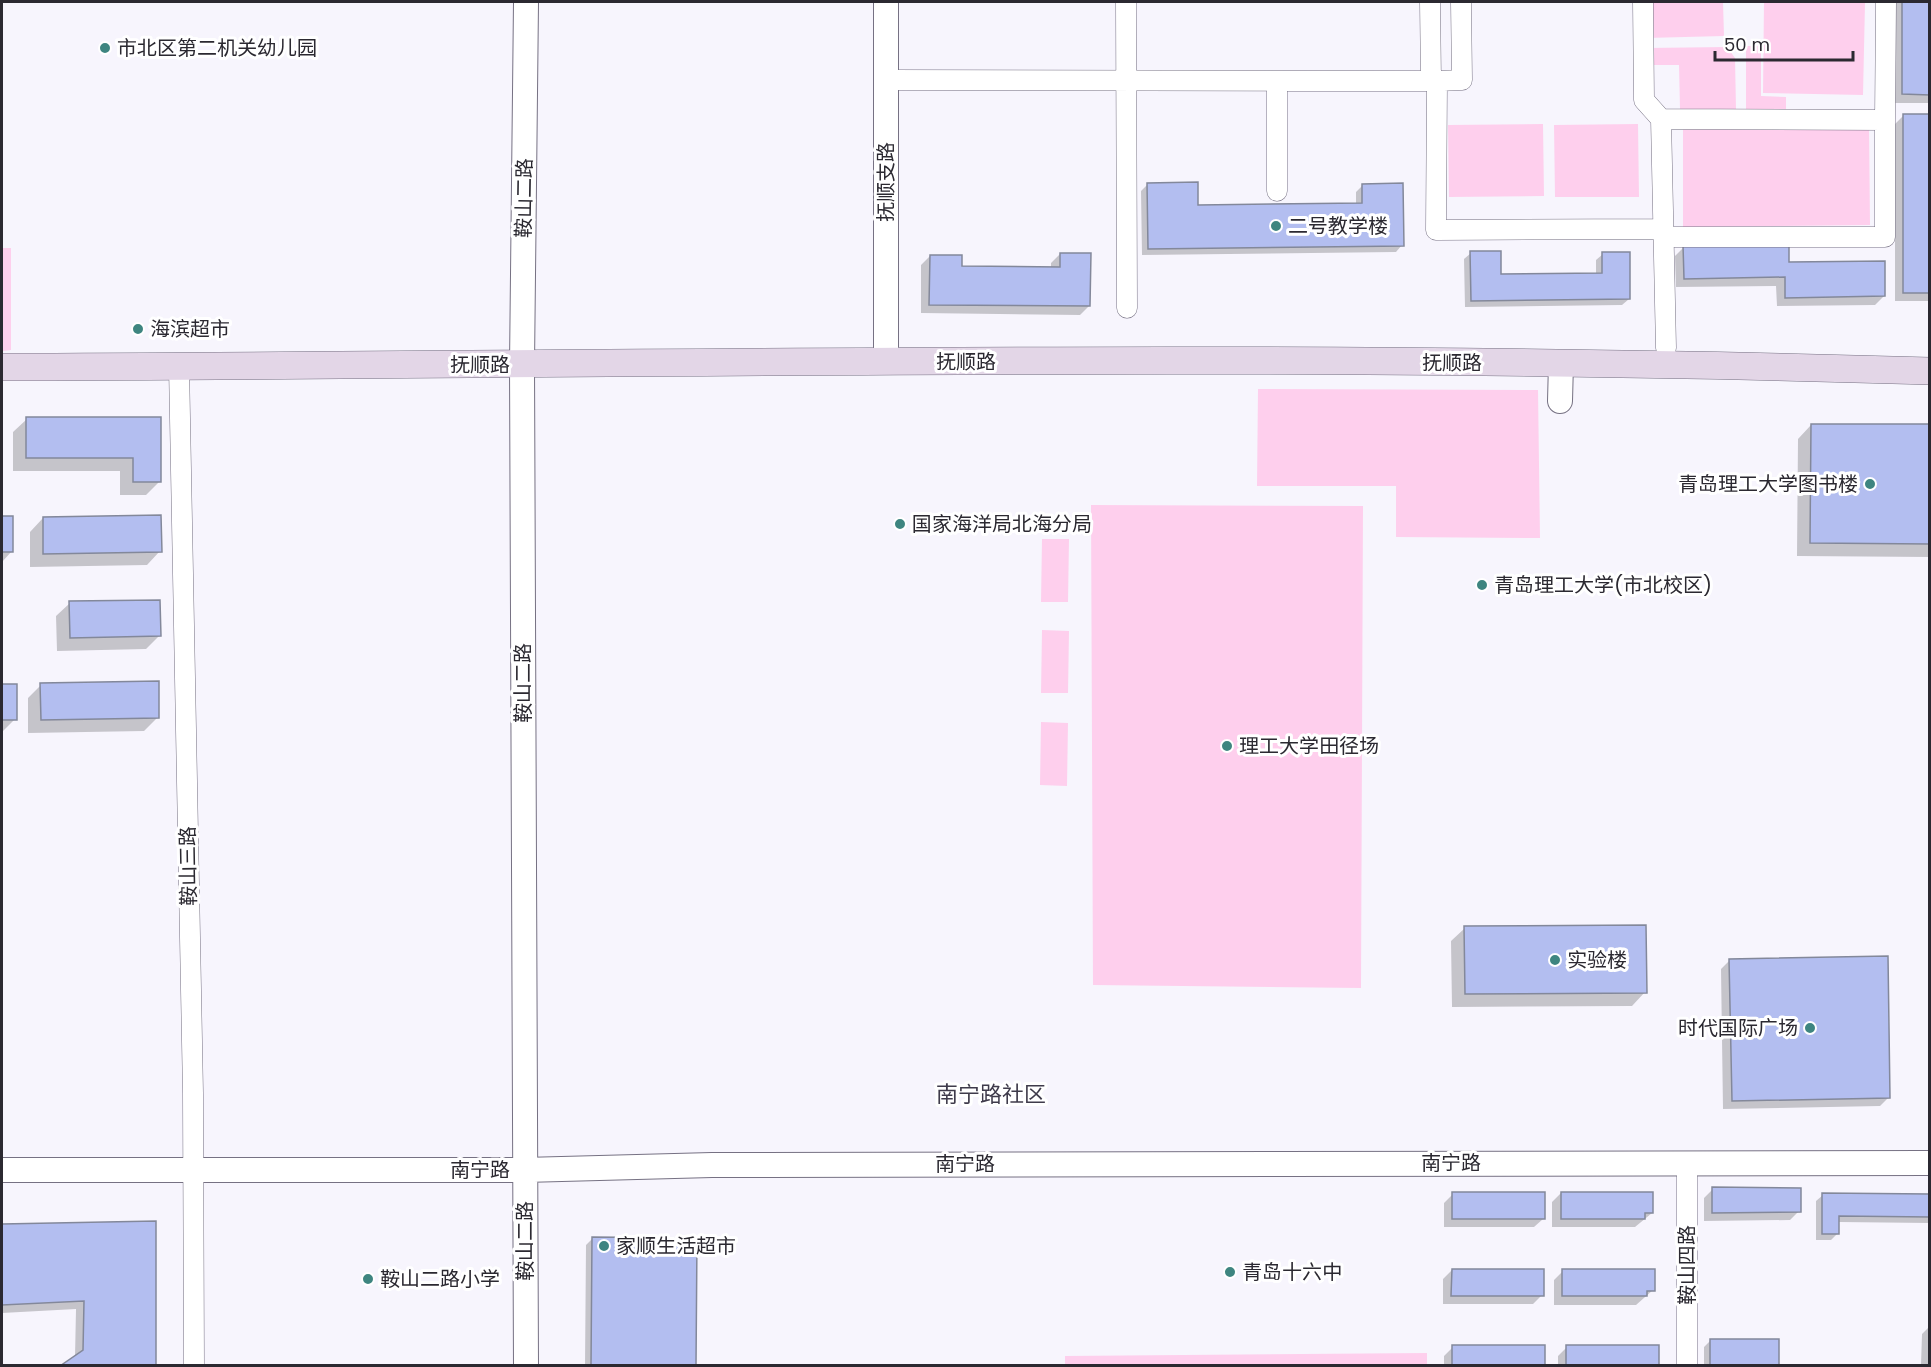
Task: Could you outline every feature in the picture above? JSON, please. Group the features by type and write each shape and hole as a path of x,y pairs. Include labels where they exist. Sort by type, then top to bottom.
{"main road":[{"name":"抚顺路","path":"2,367 886,362 1561,363 1666,355 1929,371"}],"street":[{"name":"鞍山二路","path":"526,2 522,365 526,1365"},
{"name":"抚顺支路","path":"886,2 886,362"},
{"path":"1126,2 1127,308"},
{"path":"1430,2 1434,81 1436,230 1885,237 1886,2"},
{"path":"886,80 1462,80 1461,2"},
{"path":"1643,2 1644,100 1661,119 1666,355"},
{"path":"1277,81 1277,191"},
{"path":"1661,119 1885,120"},
{"path":"1560,401 1561,363"},
{"name":"鞍山三路","path":"179,366 193,1170 194,1365"},
{"name":"南宁路","path":"2,1170 524,1170 724,1165 1929,1163"},
{"name":"鞍山四路","path":"1687,1365 1688,1165"}],"shaded area":[{"path":"1646,2 1723,2 1724,36 1646,38"},
{"path":"1764,2 1865,3 1863,95 1763,93"},
{"path":"1746,46 1761,46 1761,96 1786,97 1786,110 1746,110"},
{"path":"1727,47 1735,58 1736,109 1680,109 1679,65 1647,65 1646,48"},
{"path":"1543,124 1544,196 1449,197 1448,125"},
{"path":"1638,124 1639,197 1555,197 1554,125"},
{"path":"1869,126 1870,225 1683,227 1683,127"},
{"path":"2,248 11,248 11,350 2,351"},
{"path":"1258,389 1538,390 1540,538 1396,537 1396,486 1257,486"},
{"name":"理工大学田径场","path":"1091,505 1363,506 1361,988 1093,985"},
{"path":"1042,539 1069,539 1068,602 1041,602"},
{"path":"1042,630 1069,631 1068,693 1041,693"},
{"path":"1041,722 1068,723 1067,786 1040,785"},
{"path":"1427,1353 1427,1366 1065,1366 1065,1356"}],"building":[{"path":"1902,2 1930,2 1930,95 1902,94"},
{"path":"1903,114 1930,114 1930,293 1903,293"},
{"name":"二号教学楼","path":"1198,182 1198,205 1362,203 1362,184 1403,183 1404,246 1148,249 1147,183"},
{"path":"1789,244 1789,262 1885,261 1885,296 1785,298 1785,277 1684,279 1683,245"},
{"path":"1470,251 1501,251 1501,274 1602,273 1602,252 1630,252 1630,299 1471,301"},
{"path":"1060,253 1091,253 1090,306 929,305 930,255 962,255 962,266 1060,267"},
{"path":"26,417 161,417 161,482 133,482 133,458 26,458"},
{"name":"青岛理工大学图书楼","path":"1811,424 1930,424 1930,544 1810,543"},
{"path":"161,515 162,552 43,554 43,517"},
{"path":"2,516 13,516 13,552 2,552"},
{"path":"160,600 161,636 70,638 69,601"},
{"path":"159,681 159,718 41,720 40,683"},
{"path":"2,684 17,684 17,720 2,720"},
{"name":"实验楼","path":"1646,925 1647,993 1465,994 1464,926"},
{"name":"时代国际广场","path":"1888,956 1890,1098 1732,1101 1729,959"},
{"path":"1712,1187 1801,1188 1801,1212 1712,1213"},
{"path":"1452,1192 1545,1192 1545,1219 1452,1219"},
{"path":"1561,1192 1653,1192 1653,1213 1645,1213 1645,1219 1561,1219"},
{"path":"1822,1193 1930,1194 1930,1217 1839,1216 1839,1234 1822,1234"},
{"path":"156,1221 156,1366 60,1366 83,1350 84,1301 2,1305 2,1224"},
{"path":"592,1237 697,1238 696,1366 591,1366"},
{"path":"1452,1269 1544,1269 1544,1296 1451,1296"},
{"path":"1562,1269 1655,1269 1655,1291 1647,1291 1647,1296 1562,1296"},
{"path":"1710,1339 1779,1339 1779,1366 1710,1366"},
{"path":"1452,1345 1545,1345 1545,1366 1452,1366"},
{"path":"1566,1345 1659,1345 1659,1366 1566,1366"}],"place":[{"name":"市北区第二机关幼儿园","path":"105,48"},
{"name":"二号教学楼","path":"1276,226"},
{"name":"海滨超市","path":"138,329"},
{"name":"青岛理工大学图书楼","path":"1870,484"},
{"name":"国家海洋局北海分局","path":"900,524"},
{"name":"青岛理工大学(市北校区)","path":"1482,585"},
{"name":"理工大学田径场","path":"1227,746"},
{"name":"实验楼","path":"1555,960"},
{"name":"时代国际广场","path":"1810,1028"},
{"name":"家顺生活超市","path":"604,1246"},
{"name":"青岛十六中","path":"1230,1272"},
{"name":"鞍山二路小学","path":"368,1279"}],"district":[{"name":"南宁路社区","path":"991,1094"}]}
